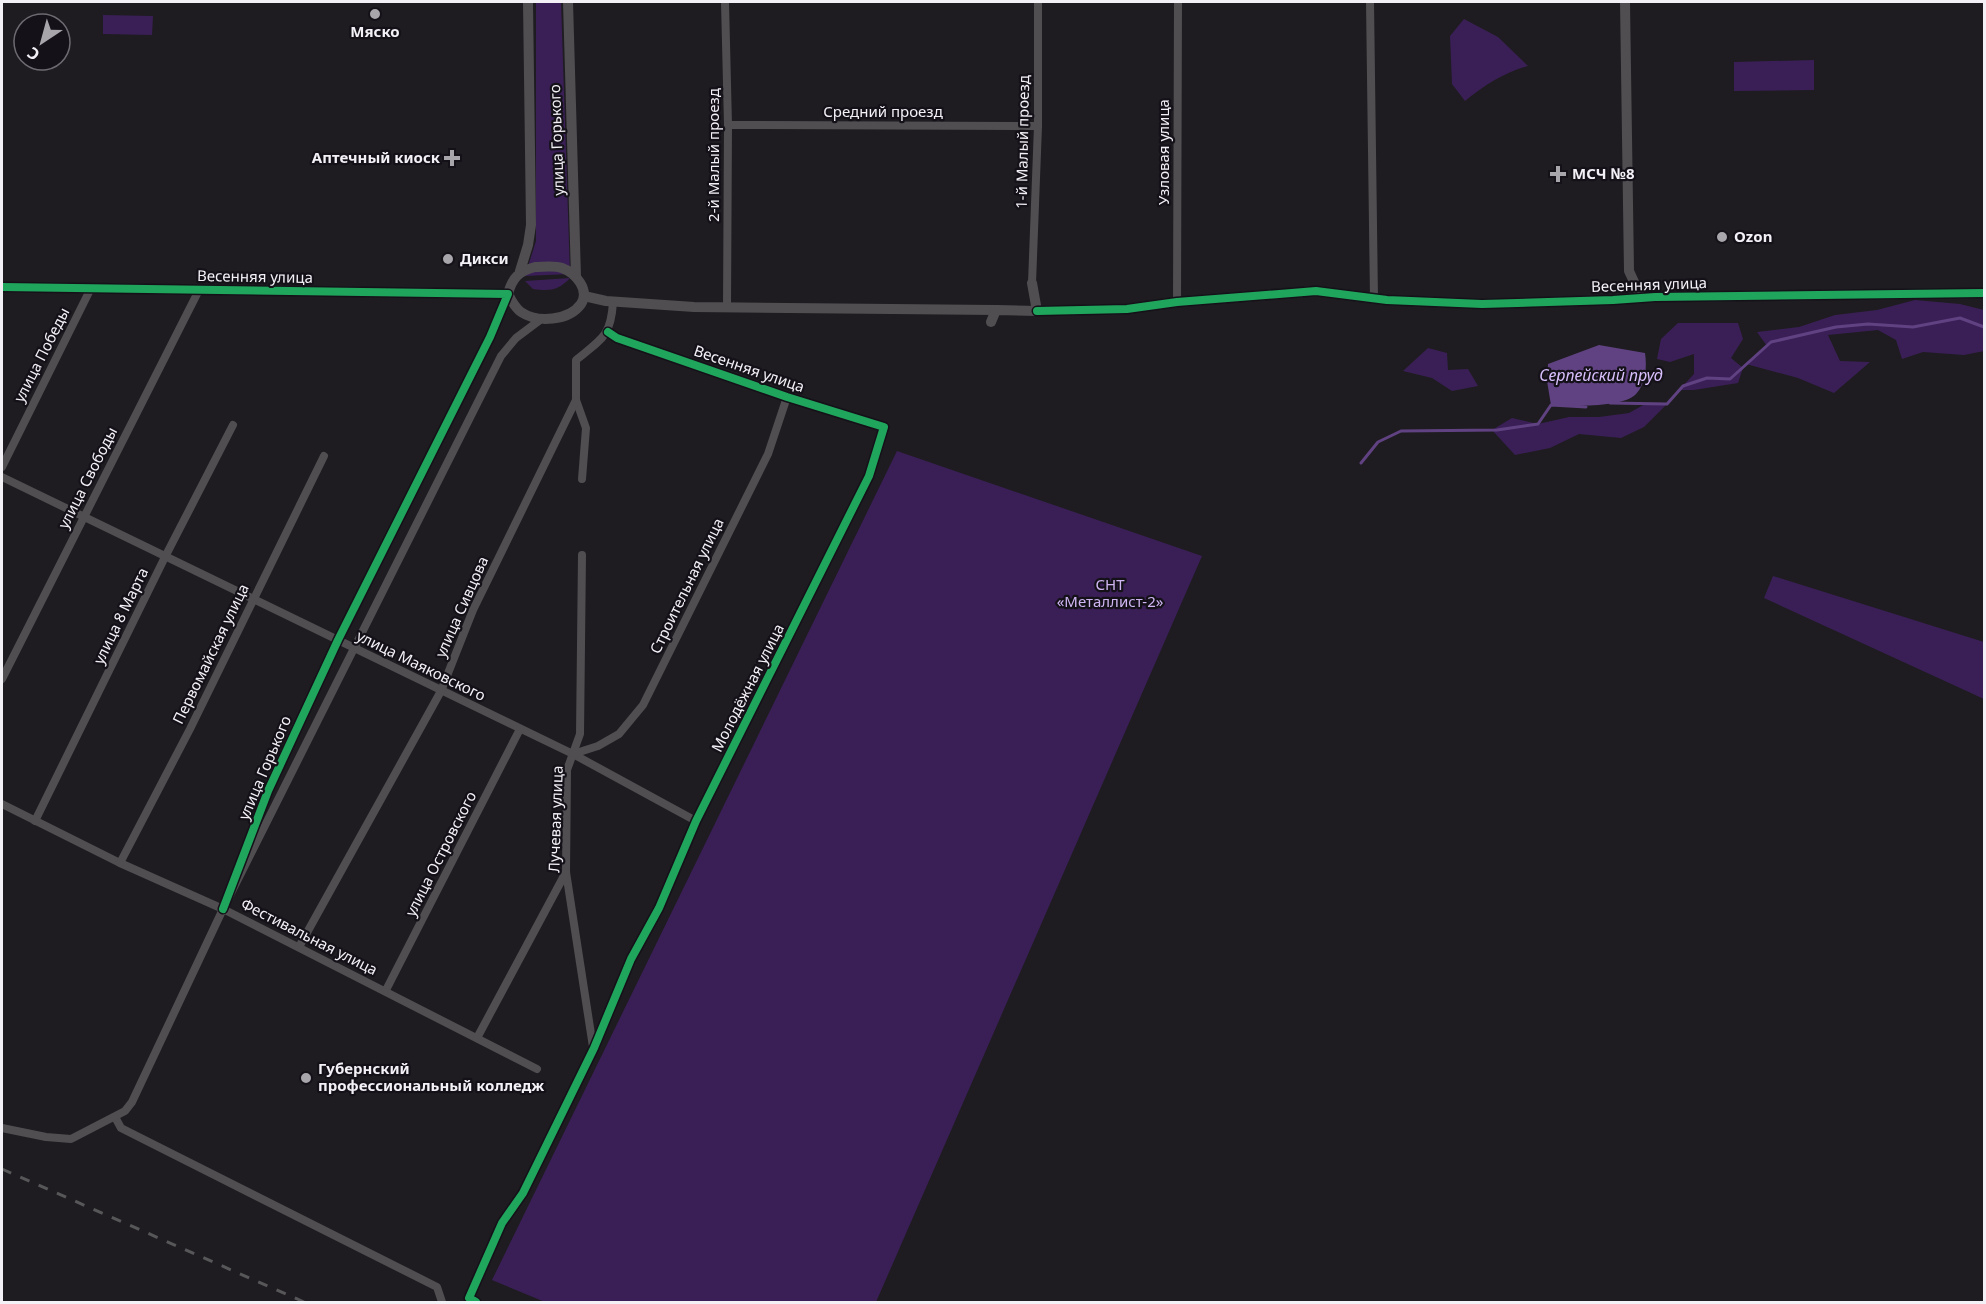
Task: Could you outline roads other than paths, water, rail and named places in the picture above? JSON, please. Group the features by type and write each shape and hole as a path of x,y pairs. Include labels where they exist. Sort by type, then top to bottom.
{"street":[{"name":"улица Горького","path":"520,272 531,225 528,2"},
{"name":"улица Горького","path":"568,2 576,278"},
{"name":"2-й Малый проезд","path":"725,2 728,125 727,308"},
{"name":"1-й Малый проезд","path":"1032,283 1038,126 1038,2"},
{"name":"Узловая улица","path":"1177,302 1178,2"},
{"path":"1370,2 1374,299"},
{"path":"1625,2 1629,271 1641,297"},
{"name":"Средний проезд","path":"728,125 1038,126"},
{"path":"535,267 563,268 576,278 580,282 584,296 580,306 566,315 540,320 521,312 508,294 511,284 520,272 535,267"},
{"path":"1032,283 1037,311"},
{"name":"Весенняя улица","path":"2,287 508,294"},
{"name":"улица Победы","path":"2,467 91,288"},
{"name":"улица Свободы","path":"2,679 199,290"},
{"name":"Весенняя улица","path":"584,296 613,302 727,308 1037,311 1127,309 1177,302 1316,291 1374,299 1482,304 1603,301 1641,297 1984,293"},
{"name":"улица Горького","path":"223,909 268,791 338,640 490,337 508,294"},
{"path":"582,478 586,429 576,400 576,360 608,332 612,321 613,302"},
{"path":"991,322 996,310"},
{"name":"улица Горького","path":"223,909 501,356 516,338 540,320"},
{"name":"Весенняя улица","path":"608,332 617,338 884,427"},
{"name":"Строительная улица","path":"573,754 598,746 618,734 643,705 768,454 787,396"},
{"name":"улица Сивцова","path":"299,947 441,691 473,610 576,400"},
{"name":"улица 8 Марта","path":"35,821 233,425"},
{"name":"Молодёжная улица","path":"476,1302 469,1298 502,1223 523,1193 594,1048 631,959 659,908 696,820 869,476 884,427"},
{"name":"Первомайская улица","path":"120,863 190,729 324,456"},
{"name":"улица Маяковского","path":"2,477 573,754 696,820"},
{"name":"Лучевая улица","path":"582,555 580,734 567,770 566,872 594,1048"},
{"name":"улица Островского","path":"386,990 520,729"},
{"name":"Фестивальная улица","path":"2,804 120,863 223,909 386,990 537,1069"},
{"path":"477,1038 566,872"},
{"path":"2,1128 46,1137 71,1139 125,1111 132,1101 223,909"},
{"path":"115,1117 121,1128 437,1287 442,1302"}],"water":[{"name":"Серпейский пруд","path":"1599,345 1645,353 1645,375 1636,394 1629,399 1608,404 1551,405 1547,381 1548,364"}],"waterway":[{"path":"1610,403 1667,404 1683,386 1707,378 1730,379 1771,342 1836,327 1868,324 1913,327 1960,318 1984,327"},
{"path":"1361,463 1378,442 1401,431 1497,430 1538,424 1551,405 1586,407"}],"railway":[{"path":"2,1169 304,1302"}],"place":[{"name":"Мяско","path":"375,14"},
{"name":"Аптечный киоск","path":"452,158"},
{"name":"МСЧ №8","path":"1558,174"},
{"name":"Ozon","path":"1722,237"},
{"name":"Дикси","path":"448,259"},
{"name":"Губернский профессиональный колледж","path":"306,1078"}],"park label":[{"name":"СНТ «Металлист-2»","path":"1110,594"}]}
